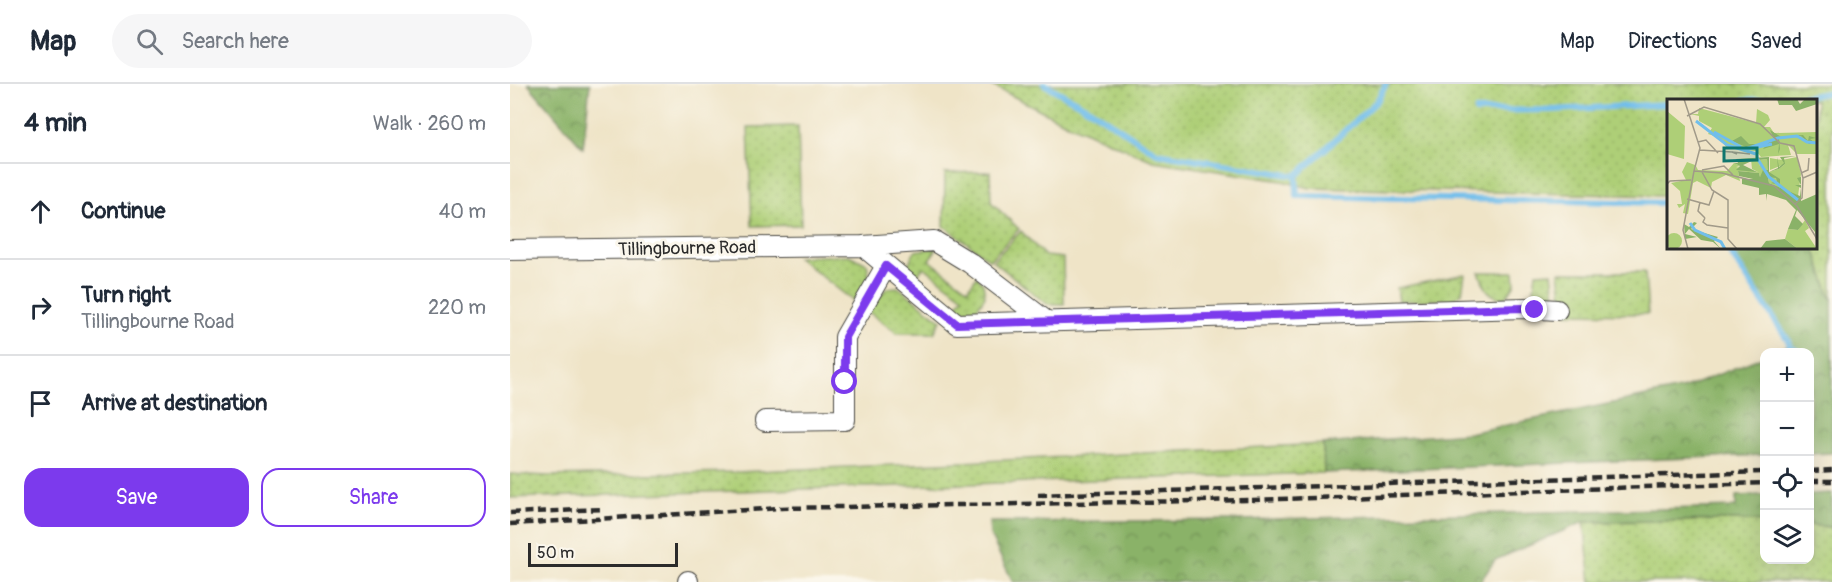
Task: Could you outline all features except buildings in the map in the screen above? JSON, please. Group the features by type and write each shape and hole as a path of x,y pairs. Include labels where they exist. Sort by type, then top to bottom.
{"street":[{"name":"Tillingbourne Road","path":"510,250 863,246 934,241 970,263 1046,321"},
{"path":"863,246 957,324 1524,308 1557,310"},
{"path":"765,421 845,420 845,337 886,266"}],"green space":[{"path":"528,84 590,84 583,148"},
{"path":"989,84 1832,84 1832,301 1814,249 1817,249 1817,99 1667,99 1667,196 1310,188 1282,181 1153,161 1068,124"},
{"path":"798,126 801,225 752,226 748,127"},
{"path":"990,172 991,202 1019,229 990,260 944,226 945,173"},
{"path":"1021,231 1045,256 1063,258 1064,304 1047,304 993,261"},
{"path":"937,248 929,260 968,289 977,276 983,283 985,296 976,310 956,311 954,308 963,297 924,267 915,278 912,277 908,265 915,251"},
{"path":"1728,249 1814,249 1832,301 1832,453 1814,454 1814,348 1782,348 1790,345"},
{"path":"849,255 867,264 870,282 856,303 797,257"},
{"path":"1479,272 1514,272 1515,284 1505,299 1499,297 1490,293"},
{"path":"1552,272 1555,296 1541,298 1534,290 1536,273"},
{"path":"1559,272 1645,272 1648,314 1564,313"},
{"path":"1465,274 1462,293 1452,300 1399,301 1397,288"},
{"path":"898,287 941,320 934,333 897,333 867,311 887,288"},
{"path":"1760,358 1760,455 1324,473 1323,444 1469,433 1685,388"},
{"path":"1323,444 1324,473 510,498 510,474 548,476 736,472"},
{"path":"1832,493 1832,530 1830,527 1814,525 1814,494"},
{"path":"1760,495 1760,522 1584,522 1495,560 1480,582 1013,582 990,535 989,522 1238,520 1736,507 1736,496"},
{"path":"1584,522 1760,522 1760,564 1814,564 1814,525 1830,527 1832,530 1832,582 1591,582"}],"waterway":[{"path":"1044,84 1091,110 1157,153 1296,176"},
{"path":"1296,176 1377,101 1386,84"},
{"path":"1792,99 1832,92"},
{"path":"1476,111 1667,104"},
{"path":"1296,176 1297,196 1667,203"},
{"path":"1728,249 1792,348"}],"railway":[{"path":"1814,471 1832,470"},
{"path":"1038,495 1760,472"},
{"path":"1814,481 1832,481"},
{"path":"510,524 781,508 1252,500 1760,483"},
{"path":"510,513 603,509"}],"route":[{"path":"845,382 845,337 886,266 957,324 1524,308 1535,310"}]}
